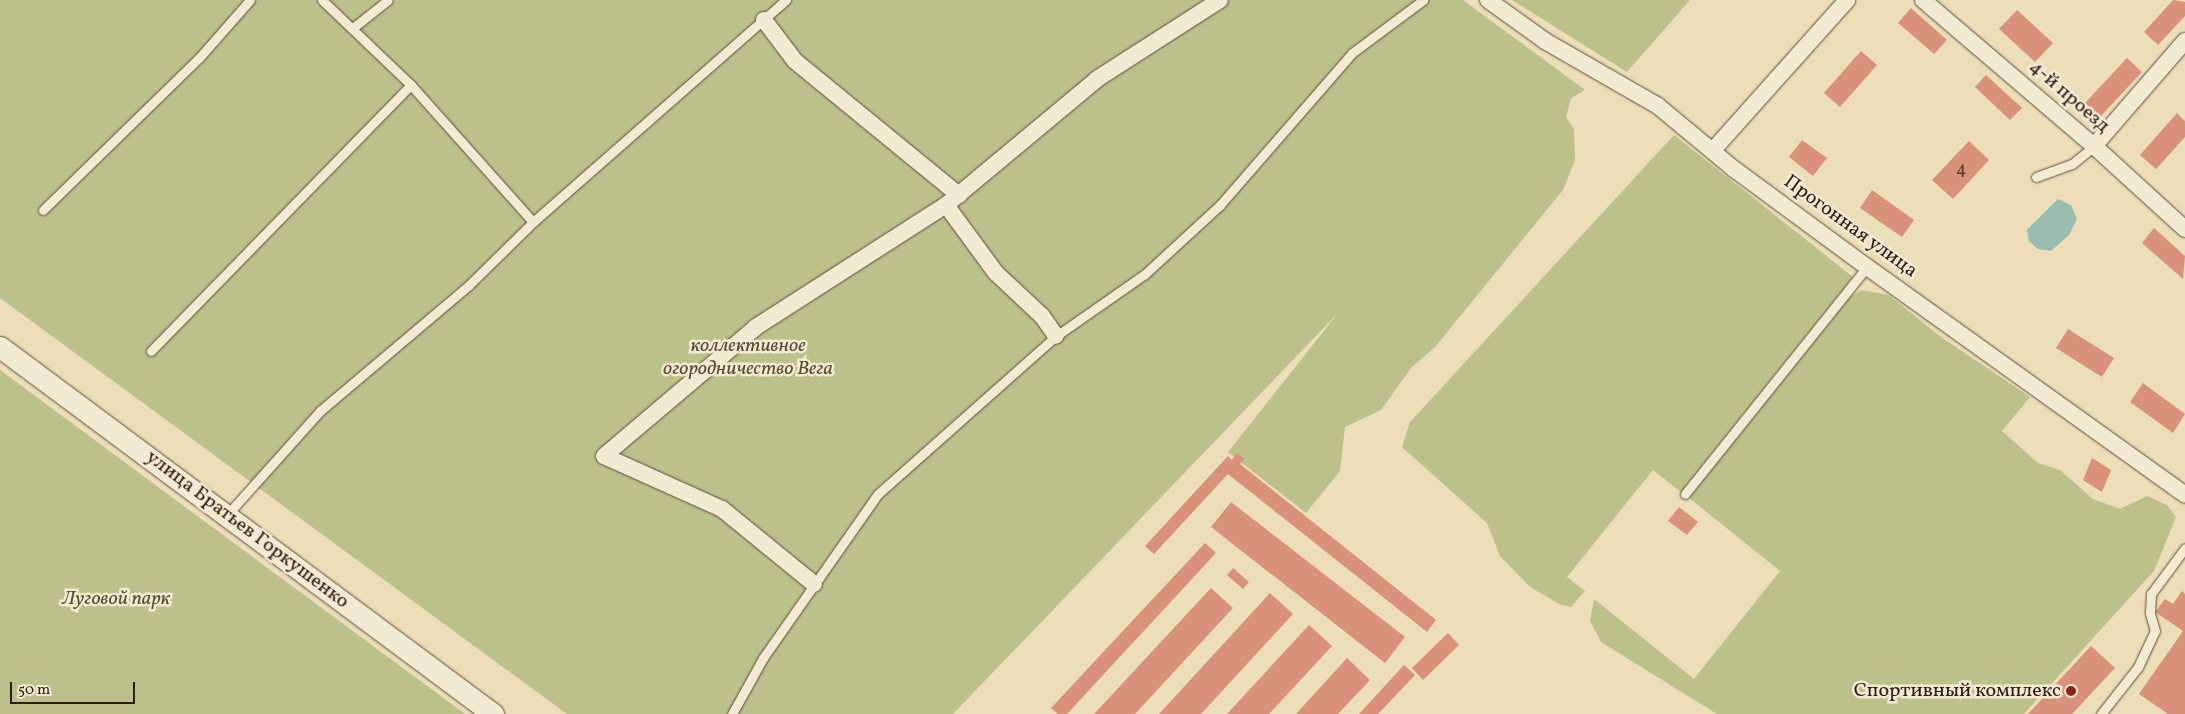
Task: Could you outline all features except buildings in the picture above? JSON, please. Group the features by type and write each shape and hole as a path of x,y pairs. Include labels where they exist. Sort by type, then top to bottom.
{"street":[{"path":"814,584 722,509 604,456 756,327 952,200 1097,79 1220,0"},
{"name":"Прогонная улица","path":"1488,0 1545,41 1658,106 1714,149 1734,168 1867,267 2185,495"},
{"path":"1714,149 1847,0"},
{"name":"4-й проезд","path":"1923,0 2094,146 2185,229"},
{"path":"764,20 795,61 952,200 996,273 1042,316 1056,336"},
{"path":"2094,146 2185,41"},
{"name":"улица Братьев Горкушенко","path":"0,347 493,714"}],"lane":[{"path":"43,210 199,58 250,0"},
{"path":"322,0 354,27 411,85 533,222"},
{"path":"354,27 388,0"},
{"path":"227,515 320,411 469,285 533,222 786,0"},
{"path":"732,714 763,658 878,494 1056,336 1145,274 1220,205 1352,53 1423,0"},
{"path":"151,351 411,85"},
{"path":"2036,178 2072,164 2094,146"},
{"path":"1685,494 1867,267"},
{"path":"2101,714 2138,667 2155,631 2150,613 2151,594 2185,548"}],"green space":[{"name":"коллективное огородничество Вега","path":"0,0 1463,0 1585,90 1571,98 1566,117 1574,129 1575,160 1563,190 1435,347 1411,368 1381,410 1345,427 1340,471 1306,513 1228,452 1338,313 953,714 567,714 0,298"},
{"path":"1512,0 1690,0 1627,72"},
{"path":"1674,135 1853,277 1681,492 1653,470 1567,577 1585,591 1571,607 1559,604 1529,586 1500,556 1487,523 1402,447 1410,422"},
{"path":"1861,290 1889,295 1941,337 2030,397 2002,431 2038,463 2060,470 2093,499 2120,509 2147,496 2167,505 2176,517 2154,571 2024,714 1717,714 1601,642 1590,621 1594,599 1694,679 1780,571 1688,497 1848,298"},
{"name":"Луговой парк","path":"0,370 465,714 0,714"}],"shaded area":[{"path":"2058,199 2071,205 2077,219 2069,235 2051,251 2038,249 2029,241 2027,230"}],"place":[{"name":"Спортивный комплекс","path":"2071,691"}]}
